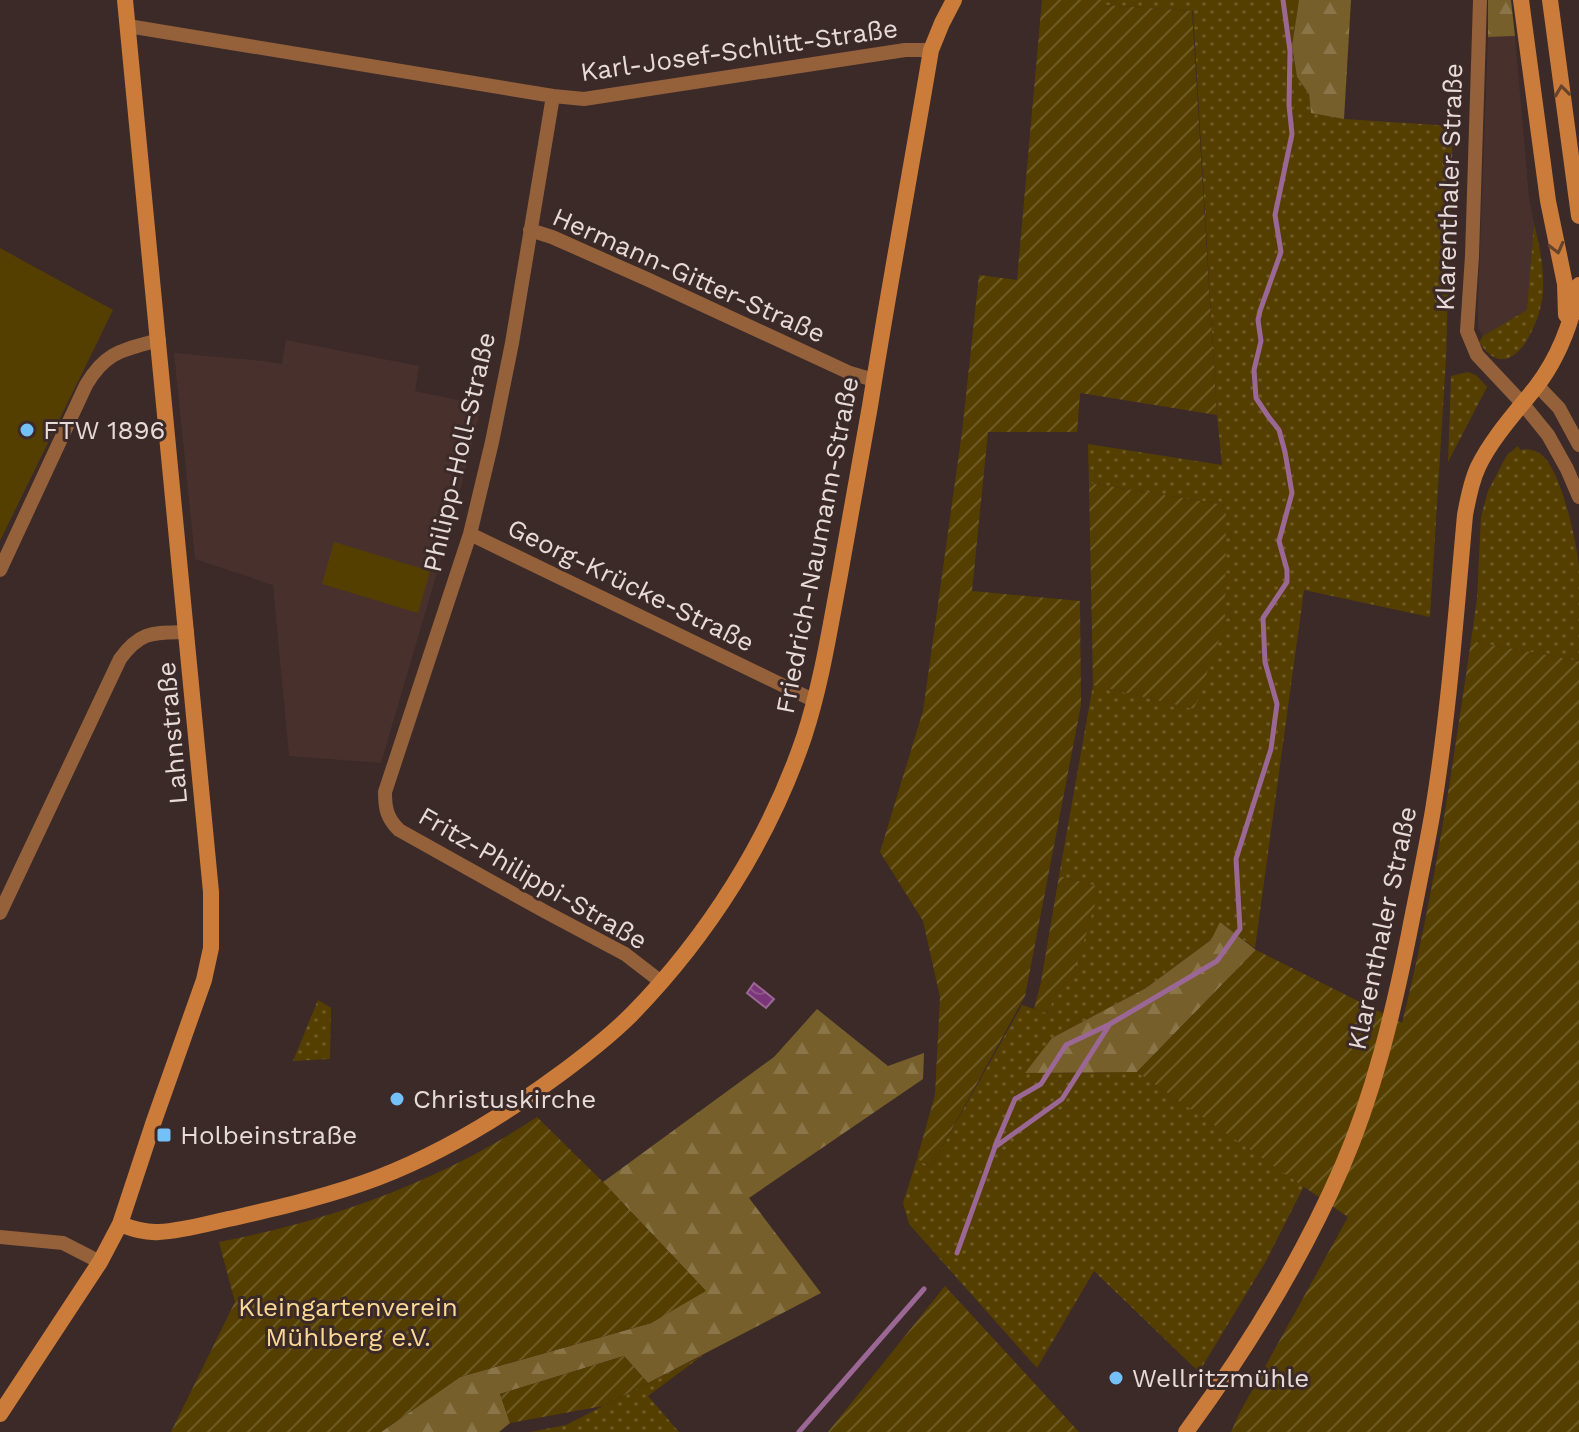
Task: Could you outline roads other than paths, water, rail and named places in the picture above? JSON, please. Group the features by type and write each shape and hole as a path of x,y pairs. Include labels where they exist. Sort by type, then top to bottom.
{"street":[{"name":"Lahnstraße","path":"0,1414 100,1262 120,1224 204,980 211,948 211,892 125,0"},
{"name":"Friedrich-Naumann-Straße","path":"120,1224 138,1231 160,1232 214,1222 307,1200 399,1170 522,1102 590,1051 631,1015 713,916 757,844 790,774 815,701 931,50 954,0"},
{"name":"Klarenthaler Straße","path":"1480,0 1467,331 1477,355 1522,403"},
{"name":"Klarenthaler Straße","path":"1521,0 1548,201 1565,284 1562,343"},
{"path":"1550,0 1579,216"},
{"name":"Karl-Josef-Schlitt-Straße","path":"128,26 584,99 905,50 931,50"},
{"name":"Philipp-Holl-Straße","path":"386,813 385,792 470,534 492,442 512,343 553,96"},
{"name":"Hermann-Gitter-Straße","path":"530,230 649,280 850,373 874,380"},
{"name":"Klarenthaler Straße","path":"1186,1432 1265,1316 1310,1236 1343,1164 1362,1112 1397,992 1433,810 1470,490 1482,460 1537,385 1562,343 1579,285"},
{"path":"0,570 96,369 113,355 159,340"},
{"path":"1537,385 1559,408 1579,445"},
{"path":"1522,403 1548,435 1579,497"},
{"name":"Georg-Krücke-Straße","path":"470,534 815,701"},
{"path":"0,913 120,659 131,644 146,635 187,632"},
{"name":"Fritz-Philippi-Straße","path":"386,813 399,830 625,954 660,981"},
{"path":"0,1237 63,1243 100,1262"}],"water":[{"path":"754,983 774,999 766,1008 747,993"}],"waterway":[{"path":"957,1253 995,1147 1062,1099 1110,1024 1217,961 1240,929 1236,859 1271,749 1277,704 1265,662 1263,618 1287,582 1279,541 1292,493 1279,430 1256,398 1254,370 1261,341 1260,311 1281,252 1275,215 1292,134 1290,51 1283,0"},
{"path":"995,1146 1015,1099 1041,1084 1066,1045 1108,1025"},
{"path":"799,1432 924,1289"}],"place":[{"name":"FTW 1896","path":"27,430"},
{"name":"Christuskirche","path":"397,1099"},
{"name":"Holbeinstraße","path":"164,1135"},
{"name":"Wellritzmühle","path":"1116,1378"}],"park label":[{"name":"Kleingartenverein Mühlberg e.V.","path":"348,1322"}]}
